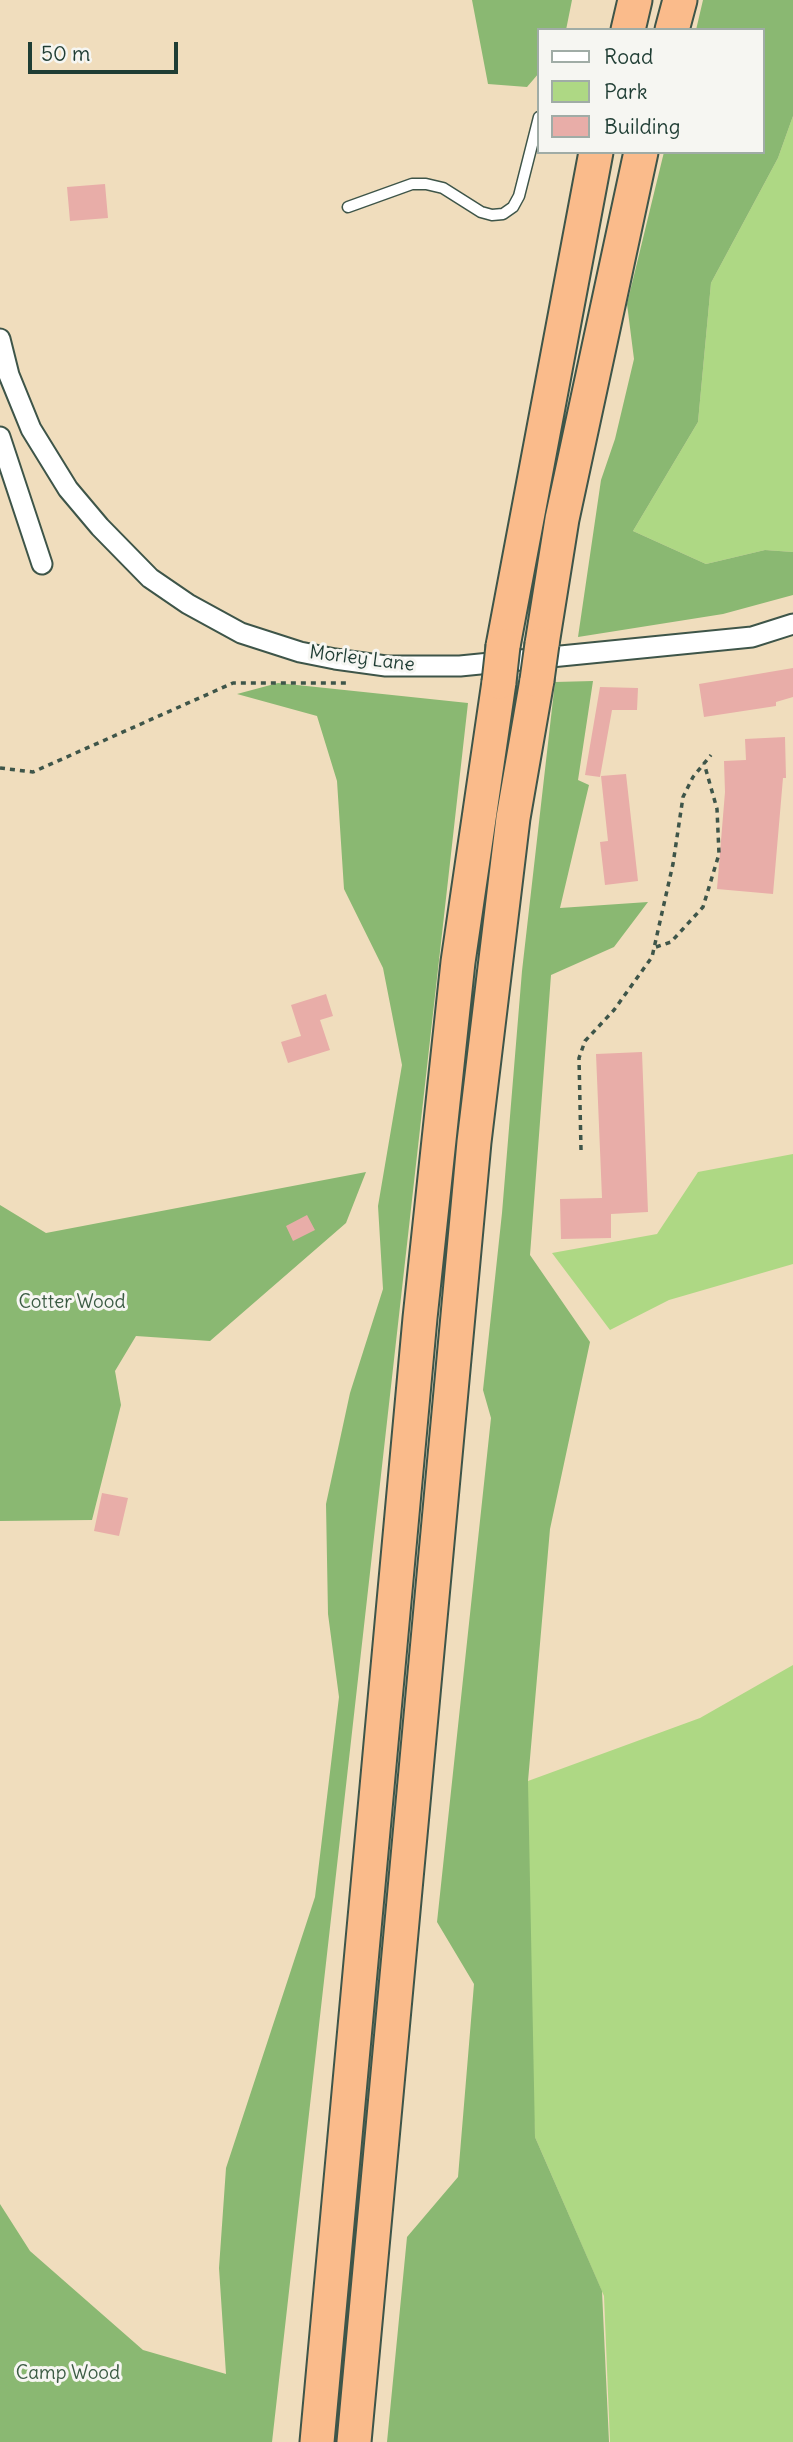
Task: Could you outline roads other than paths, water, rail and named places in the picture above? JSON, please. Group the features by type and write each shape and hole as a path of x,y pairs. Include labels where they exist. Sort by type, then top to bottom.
{"highway":[{"path":"628,28 635,0"},
{"path":"673,28 680,0"},
{"path":"317,2442 420,1318 458,962 503,646 596,154"},
{"path":"354,2442 468,1195 511,831 562,519 641,154"}],"street":[{"name":"Morley Lane","path":"0,339 19,401 44,453 68,489 100,527 150,578 188,604 241,633 300,652 335,659 386,666 460,666 752,637 793,624"},
{"path":"0,438 42,564"}],"lane":[{"path":"348,207 412,184 426,184 443,188 481,212 503,214 513,207 519,196 538,121"}],"park label":[{"name":"Cotter Wood","path":"72,1303"},
{"name":"Camp Wood","path":"68,2374"}]}
